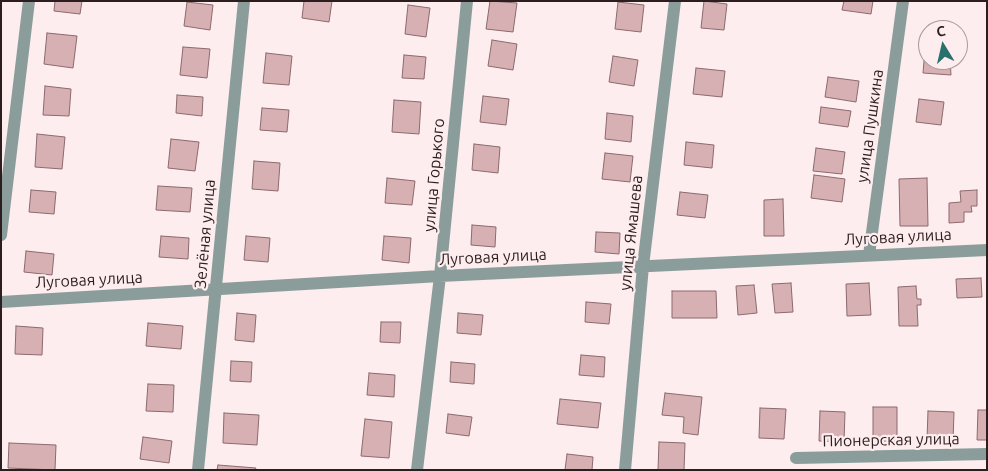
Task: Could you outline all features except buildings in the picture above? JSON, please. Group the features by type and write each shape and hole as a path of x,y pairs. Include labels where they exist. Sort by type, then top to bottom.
{"street":[{"path":"1,235 29,1"},
{"name":"Зелёная улица","path":"198,470 244,1"},
{"name":"улица Горького","path":"417,470 440,276 467,1"},
{"name":"улица Ямашева","path":"625,470 643,266 675,1"},
{"name":"улица Пушкина","path":"869,255 903,1"},
{"name":"Луговая улица","path":"1,302 440,276 987,250"},
{"name":"Пионерская улица","path":"796,458 987,454"}]}
